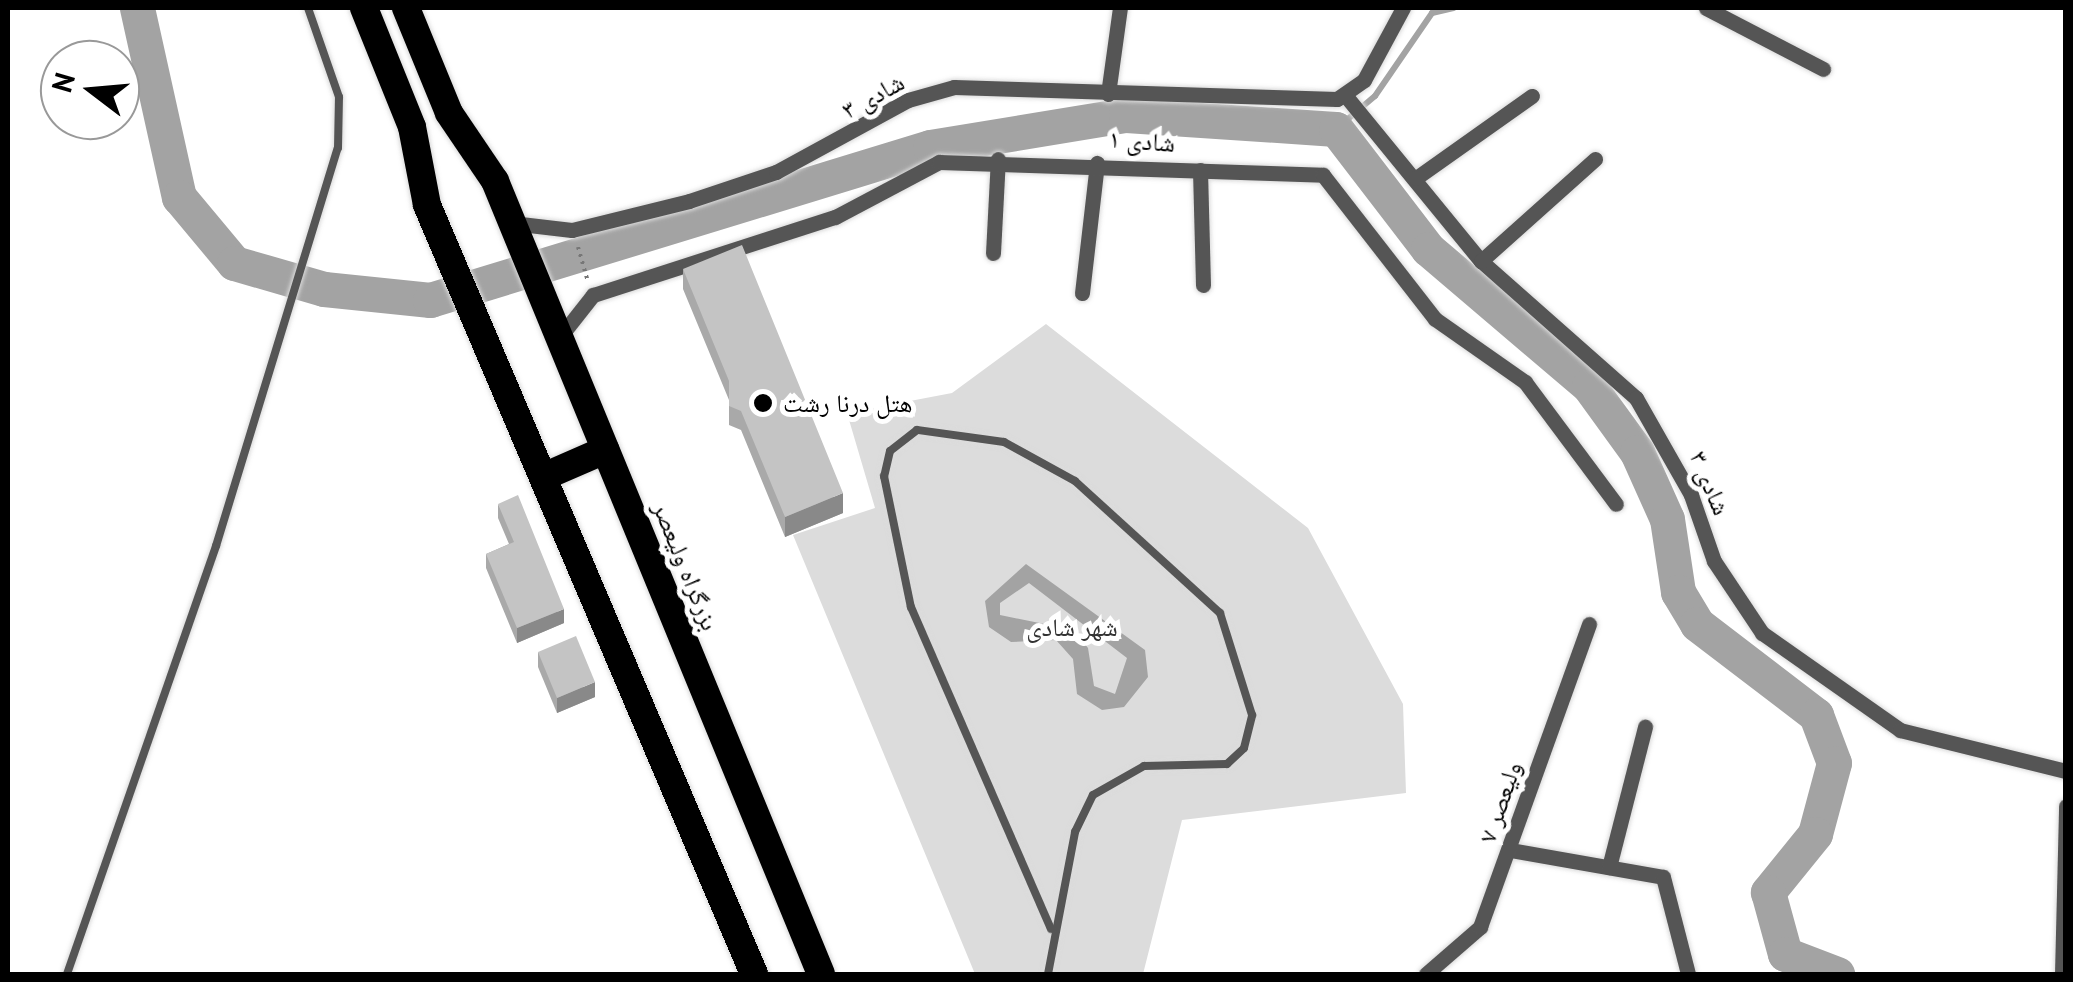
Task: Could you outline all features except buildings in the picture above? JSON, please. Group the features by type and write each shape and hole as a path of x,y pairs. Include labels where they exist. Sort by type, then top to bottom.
{"highway":[{"path":"364,8 412,127 427,206 754,974"},
{"name":"بزرگراه ولیعصر","path":"406,8 449,113 495,181 822,974"},
{"path":"543,477 605,450"}],"street":[{"path":"1108,94 1120,8"},
{"path":"1345,96 1382,52 1403,8"},
{"path":"1706,8 1823,68"},
{"name":"شادی ۳","path":"514,228 572,230 776,172 908,100 954,87 1108,94 1345,96 1482,261 1636,398 1730,591 1791,660 1900,730 2066,771"},
{"path":"1416,178 1532,96"},
{"path":"993,253 998,159"},
{"name":"شادی ۱","path":"592,295 836,216 908,171 998,159 1323,175 1434,320 1525,382 1616,504"},
{"path":"1482,261 1594,159"},
{"path":"1082,293 1097,163"},
{"path":"1200,170 1203,284"},
{"path":"556,331 592,295"},
{"name":"ولیعصر ۷","path":"1426,974 1480,927 1589,624"},
{"path":"1609,868 1645,727"},
{"path":"2062,974 2066,806"},
{"path":"1510,850 1663,877 1688,974"}],"lane":[{"path":"67,974 283,326 303,246 342,122 308,8"},
{"path":"1048,974 1050,929 1079,818 1103,785 1144,766 1217,768 1244,748 1252,714 1229,628 1198,590 1056,467 986,437 916,430 895,444 884,467 911,607 1050,929"}],"path":[{"path":"572,230 592,295"}],"green space":[{"name":"شهر شادی","path":"1046,324 1308,528 1403,704 1406,793 1182,820 1143,974 975,974 793,535 875,508 847,413 952,393"}],"shaded area":[{"path":"1026,564 1145,650 1148,677 1124,707 1102,710 1077,694 1073,659 1056,640 1011,642 989,627 985,601","holes":["1029,583 1127,658 1115,694 1094,686 1088,648 1074,630 1000,615 1000,603"]}],"waterway":[{"path":"137,8 179,197 234,263 324,289 430,300 930,147 1126,115 1336,129 1428,249 1589,386 1637,452 1667,519 1678,592 1697,624 1816,715 1834,763 1815,834 1768,892 1785,954 1837,974"},
{"path":"1336,129 1375,96 1432,13 1453,8"}],"place":[{"name":"هتل درنا رشت","path":"763,403"}]}
